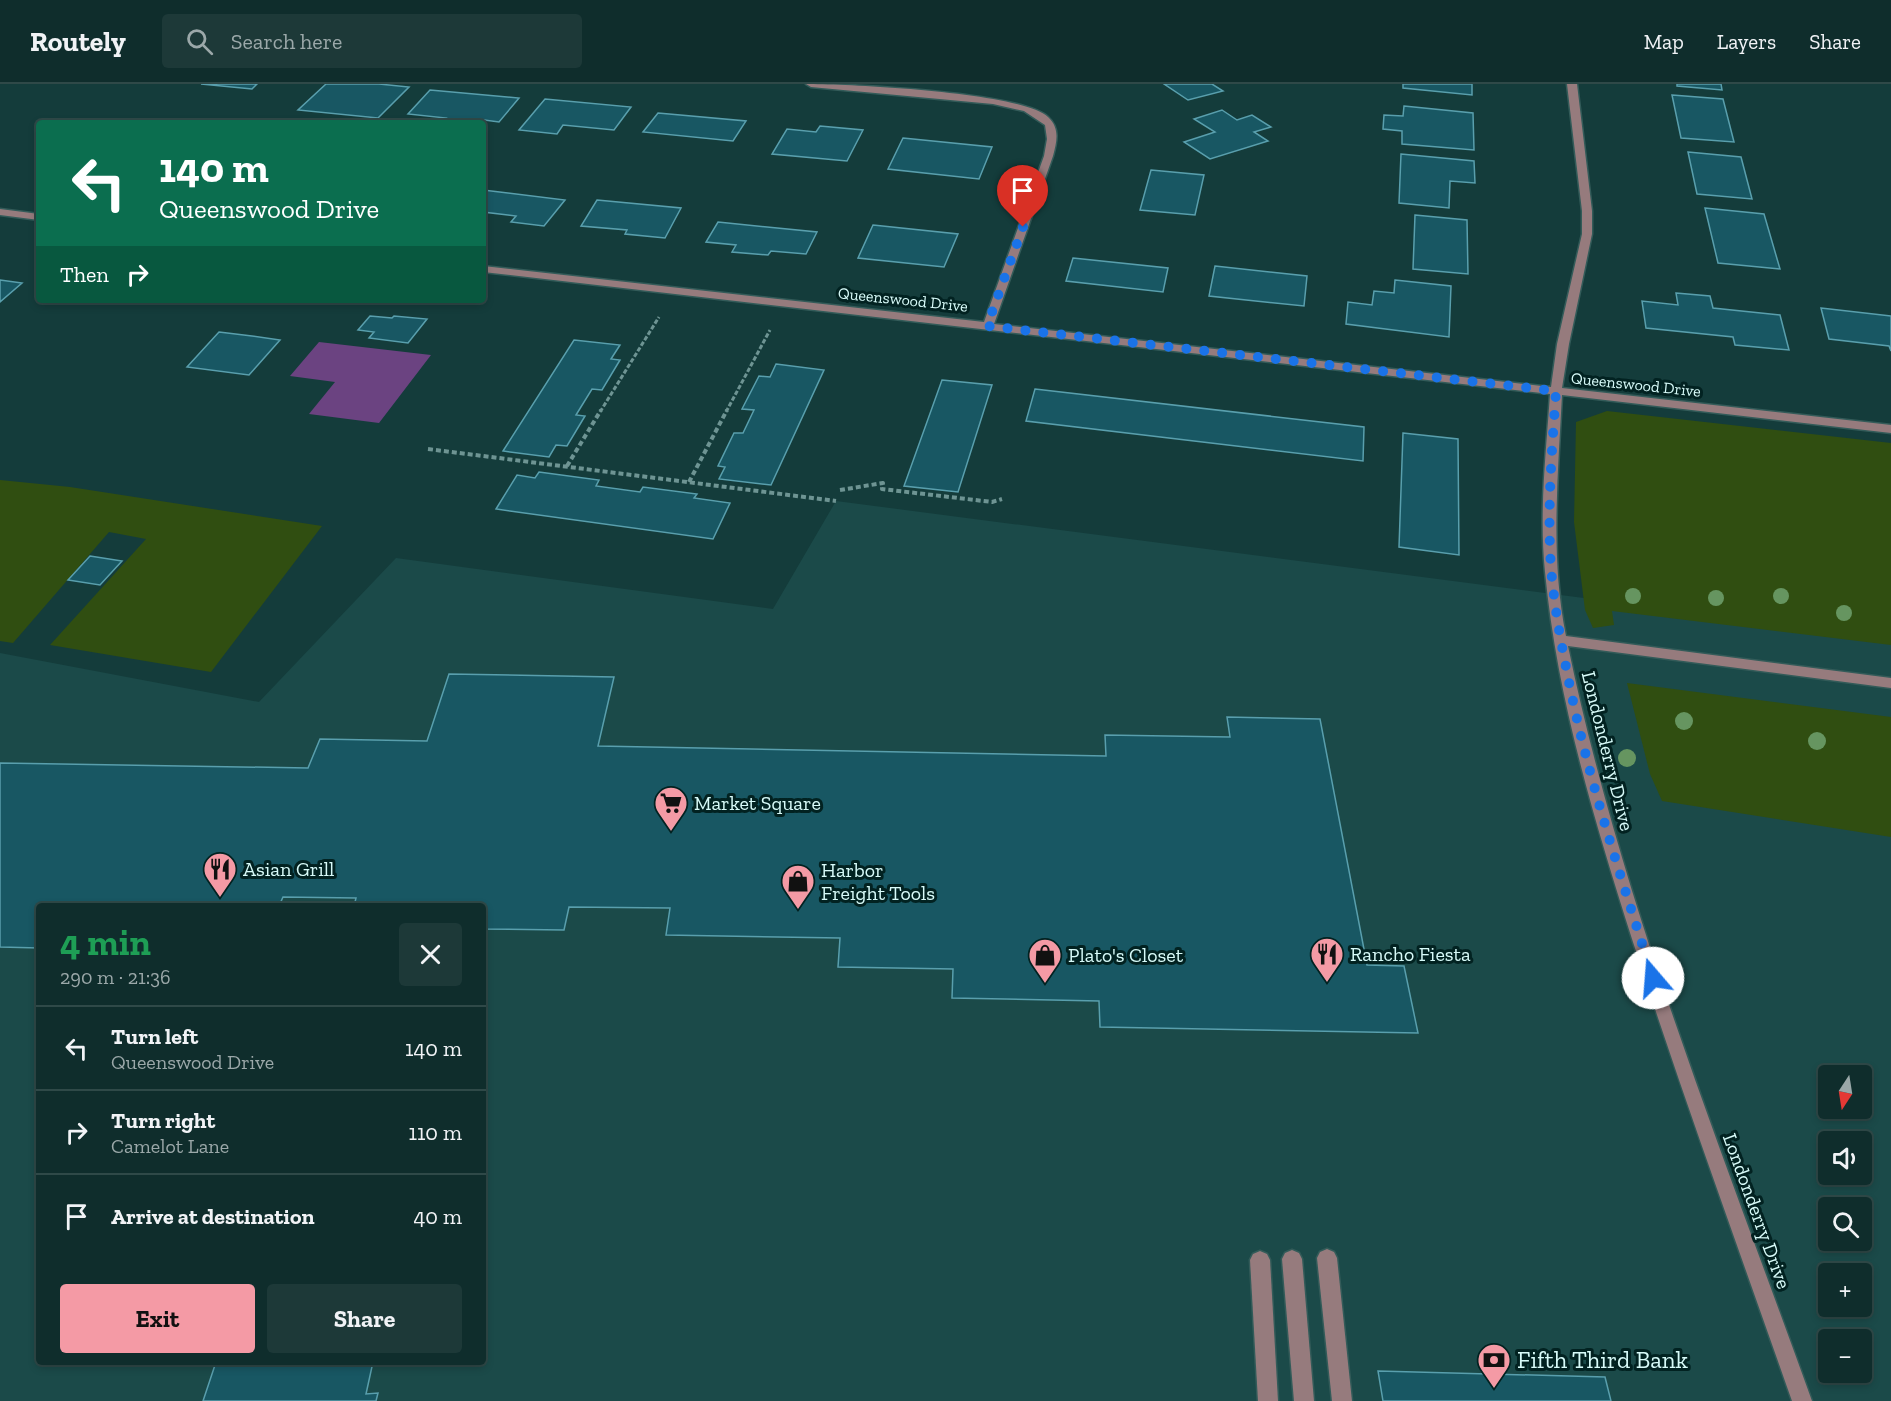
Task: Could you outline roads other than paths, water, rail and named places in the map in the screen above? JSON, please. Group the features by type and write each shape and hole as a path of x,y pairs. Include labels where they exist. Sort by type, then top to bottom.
{"street":[{"path":"811,84 993,101 1015,105 1033,112 1046,121 1052,132 1046,163 987,326"},
{"name":"Londonderry Drive","path":"1572,84 1587,211 1587,234 1563,344 1556,391 1549,514 1552,576 1561,640 1576,718 1610,844 1668,1023 1802,1401"},
{"path":"0,212 36,217"},
{"name":"Queenswood Drive","path":"486,269 1891,429"},
{"path":"1561,640 1891,683"},
{"path":"1327,1258 1342,1401"},
{"path":"1292,1259 1304,1401"},
{"path":"1260,1260 1268,1401"}],"place":[{"name":"Market Square","path":"671,832"},
{"name":"Asian Grill","path":"220,898"},
{"name":"Harbor Freight Tools","path":"798,910"},
{"name":"Rancho Fiesta","path":"1327,983"},
{"name":"Plato's Closet","path":"1045,984"},
{"name":"Fifth Third Bank","path":"1494,1389"}]}
